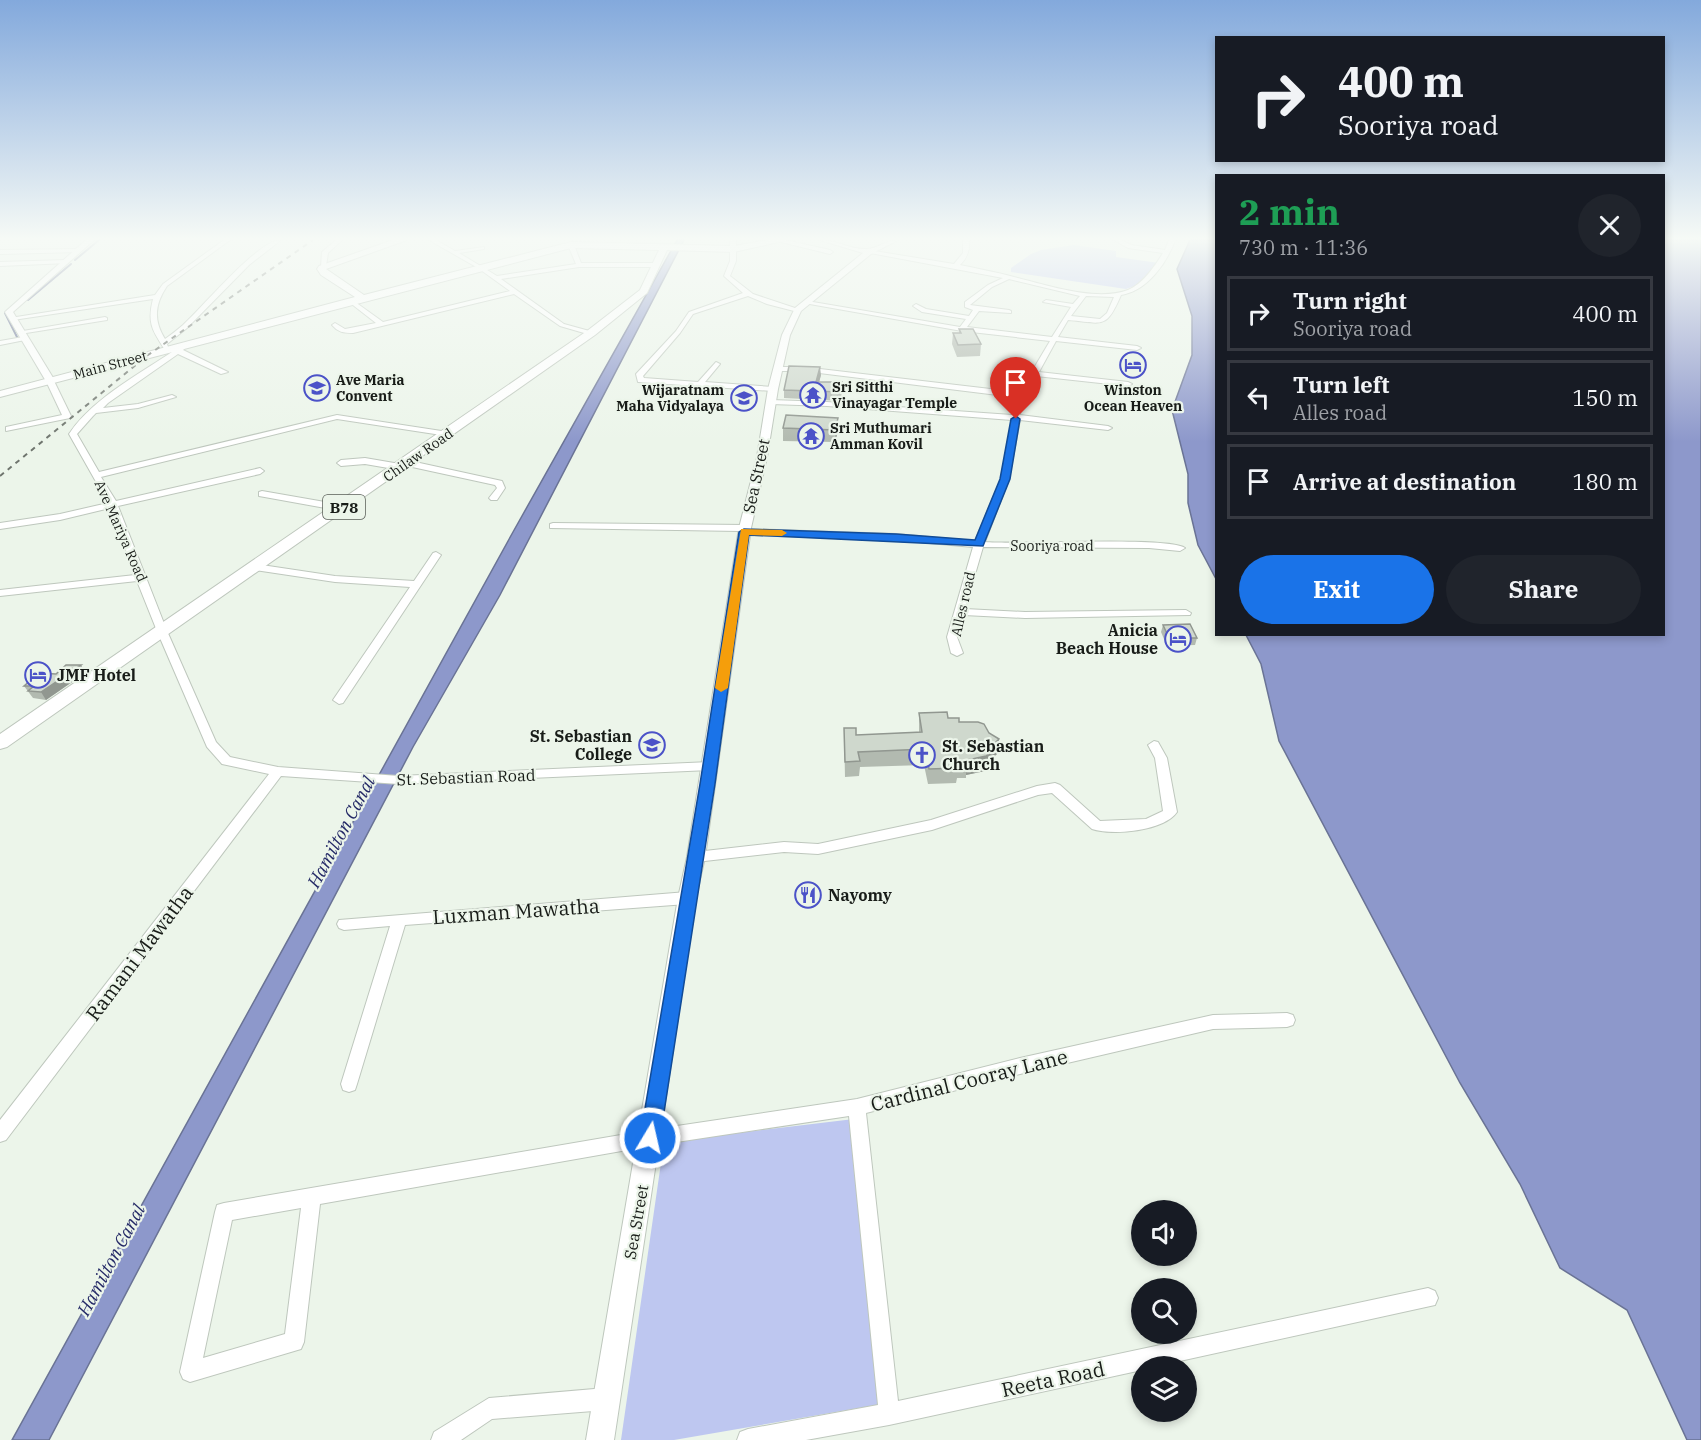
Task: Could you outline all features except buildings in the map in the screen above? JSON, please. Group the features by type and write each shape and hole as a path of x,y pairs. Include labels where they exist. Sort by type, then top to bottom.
{"main road":[{"name":"Main Street","path":"0,394 329,307"},
{"name":"Chilaw Road","path":"0,744 448,434 591,333 624,307"}],"street":[{"path":"9,429 67,416 50,381 7,314 67,307"},
{"path":"154,307 152,317 156,331 173,348 224,372"},
{"name":"Ave Mariya Road","path":"162,631 112,505 73,434 75,427 173,348 185,327 204,307"},
{"path":"364,307 380,323"},
{"path":"335,325 348,332 449,307"},
{"path":"537,307 562,325 591,333"},
{"path":"709,307 692,313 639,376 640,380 700,384 827,404 1108,428"},
{"name":"Sea Street","path":"600,1440 687,898 696,857 745,530 786,335 803,307"},
{"path":"804,307 962,329 1137,348"},
{"path":"918,307 924,311 971,318"},
{"path":"971,307 1009,312"},
{"path":"779,369 803,369 1018,395 1034,374 1074,307"},
{"path":"1066,318 1106,319 1114,307"},
{"path":"962,329 977,309"},
{"path":"0,343 22,336 105,319"},
{"path":"700,384 716,364"},
{"path":"1034,374 1128,384"},
{"name":"Alles road","path":"957,653 952,637 979,544 1005,479 1018,395"},
{"path":"95,411 138,406 172,398"},
{"path":"353,419 365,410"},
{"path":"97,476 338,417 448,434"},
{"path":"341,463 365,461 403,465 499,483 501,488 494,498"},
{"path":"0,526 60,517 260,471"},
{"path":"262,494 342,508"},
{"name":"Sooriya road","path":"553,526 745,530 896,537 1000,546 1149,545 1180,548"},
{"path":"339,700 435,555"},
{"path":"255,567 324,580 371,584 416,584"},
{"path":"0,593 141,577"},
{"path":"958,612 1025,615 1186,613"},
{"name":"St. Sebastian Road","path":"162,631 211,744 226,762 278,771 399,780 710,766"},
{"path":"696,857 784,847 818,849 932,825 1037,791 1055,788 1097,826 1143,825 1164,819 1170,812 1161,758 1154,745"},
{"name":"Ramani Mawatha","path":"0,1134 278,771"},
{"name":"Luxman Mawatha","path":"344,924 687,898"},
{"path":"349,1084 399,920"},
{"name":"Cardinal Cooray Lane","path":"312,1197 294,1342 190,1372 224,1212 650,1138 857,1107 1020,1066 1213,1022 1287,1020"},
{"path":"857,1107 889,1414"},
{"name":"Reeta Road","path":"748,1440 889,1414 1428,1298"},
{"path":"442,1440 489,1409 606,1399"}],"shaded area":[{"path":"639,307 649,307 500,595 413,747 49,1440 12,1440"},
{"path":"1189,307 1215,307 1215,577 1198,545 1188,503 1188,474 1172,410 1192,355 1192,316"},
{"path":"1665,307 1701,307 1701,1440 1687,1440 1627,1310 1560,1268 1520,1184 1460,1083 1279,741 1261,664 1247,636 1665,636"},
{"path":"854,1119 882,1404 674,1440 621,1440 663,1149 673,1147 678,1140"}],"waterway":[{"path":"5,313 18,339 16,339"}],"railway":[{"path":"0,476 148,355 217,307"}],"slow traffic":[{"path":"721,688 744,532 782,533"}],"place":[{"name":"Winston Ocean Heaven","path":"1133,365"},
{"name":"Ave Maria Convent","path":"317,388"},
{"name":"Sri Sitthi Vinayagar Temple","path":"813,395"},
{"name":"Wijaratnam Maha Vidyalaya","path":"744,398"},
{"name":"Sri Muthumari Amman Kovil","path":"811,436"},
{"name":"Anicia Beach House","path":"1178,639"},
{"name":"JMF Hotel","path":"38,675"},
{"name":"St. Sebastian College","path":"652,745"},
{"name":"St. Sebastian Church","path":"922,755"},
{"name":"Nayomy","path":"808,895"}],"route":[{"path":"650,1138 687,898 696,857 744,532 896,537 979,544 1005,479 1016,419"}],"water label":[{"name":"Hamilton Canal","path":"341,832"},
{"name":"Hamilton Canal","path":"111,1260"}]}
